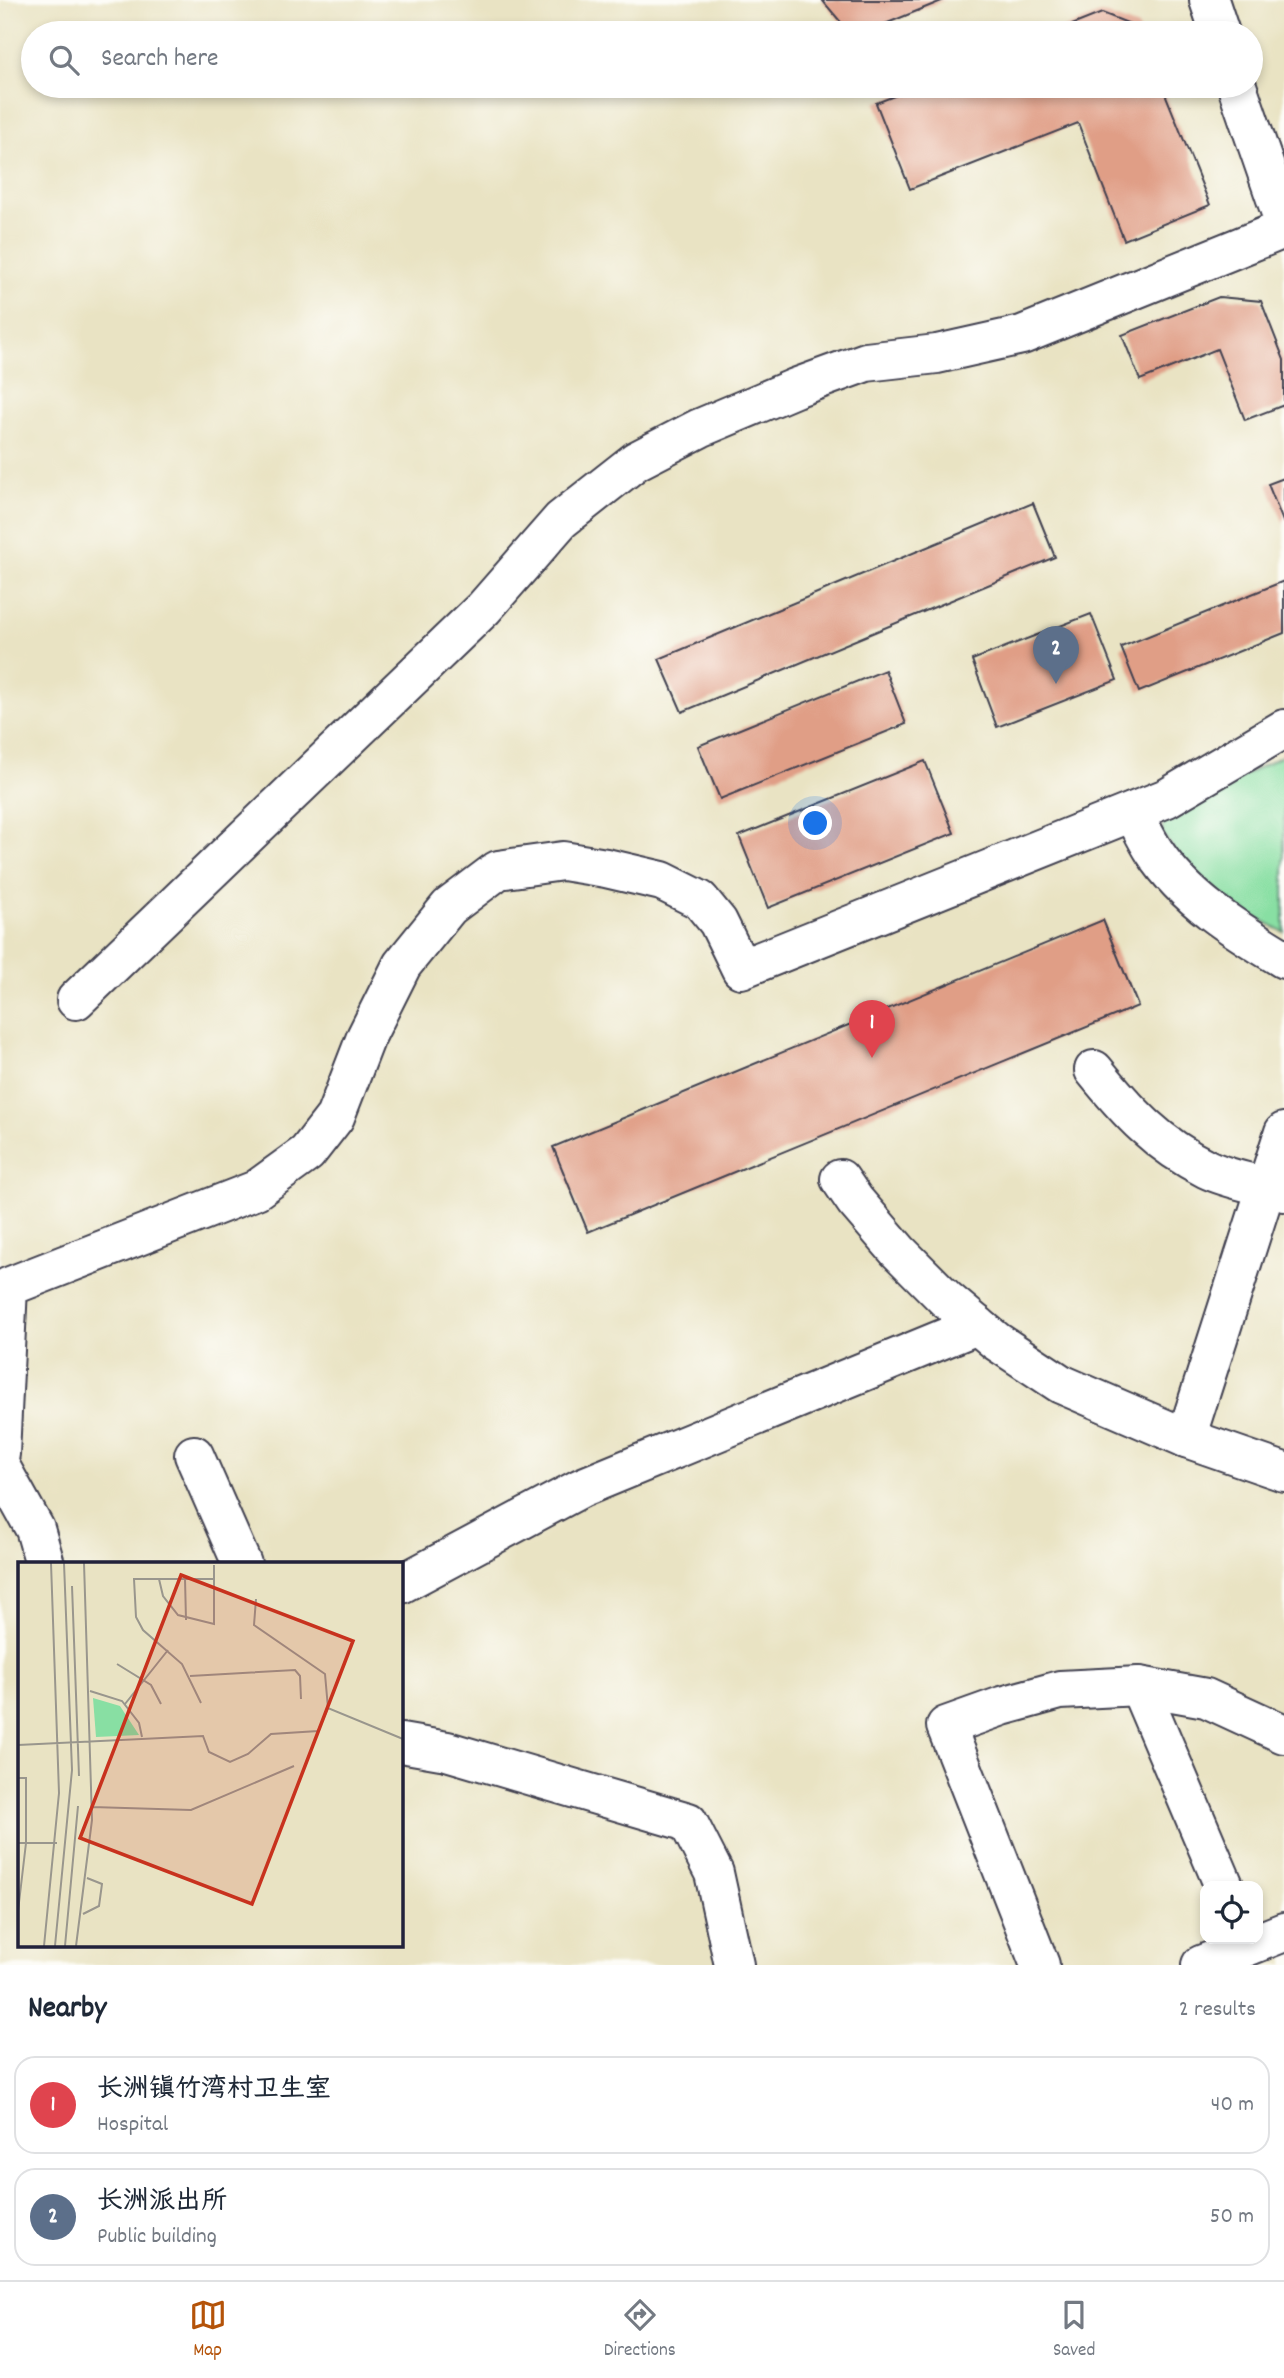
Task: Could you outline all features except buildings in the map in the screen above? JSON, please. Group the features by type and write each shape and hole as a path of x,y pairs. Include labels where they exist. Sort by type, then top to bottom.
{"street":[{"path":"1209,0 1216,21"},
{"path":"1241,98 1284,222"},
{"path":"76,1000 484,608 561,520 636,461 701,428 795,388 866,362 937,354 1022,335 1284,229"},
{"path":"0,1454 8,1287 256,1190 307,1153 335,1117 366,1038 402,965 449,907 498,870 562,861 662,881 700,900 718,922 741,969 1167,798 1284,729"},
{"path":"1133,812 1155,852 1193,896 1238,931 1284,959"},
{"path":"1094,1070 1129,1114 1168,1146 1208,1170 1275,1189"},
{"path":"1186,1438 1275,1189 1284,1132"},
{"path":"840,1179 855,1201 898,1251 946,1299 996,1341 1061,1384 1186,1438 1284,1472"},
{"path":"402,1583 581,1488 978,1325"},
{"path":"194,1455 241,1562"},
{"path":"0,1466 35,1529 44,1562"},
{"path":"1040,1965 946,1726 1060,1689 1139,1686 1206,1698 1284,1734"},
{"path":"1139,1686 1222,1881"},
{"path":"402,1743 447,1751 688,1822 714,1873 734,1965"},
{"path":"1201,1965 1249,1944"}],"green space":[{"path":"1284,755 1284,932 1236,907 1181,860 1162,833 1164,817"}],"place":[{"name":"长洲派出所","path":"1056,684"},
{"name":"长洲镇竹湾村卫生室","path":"872,1058"}]}
